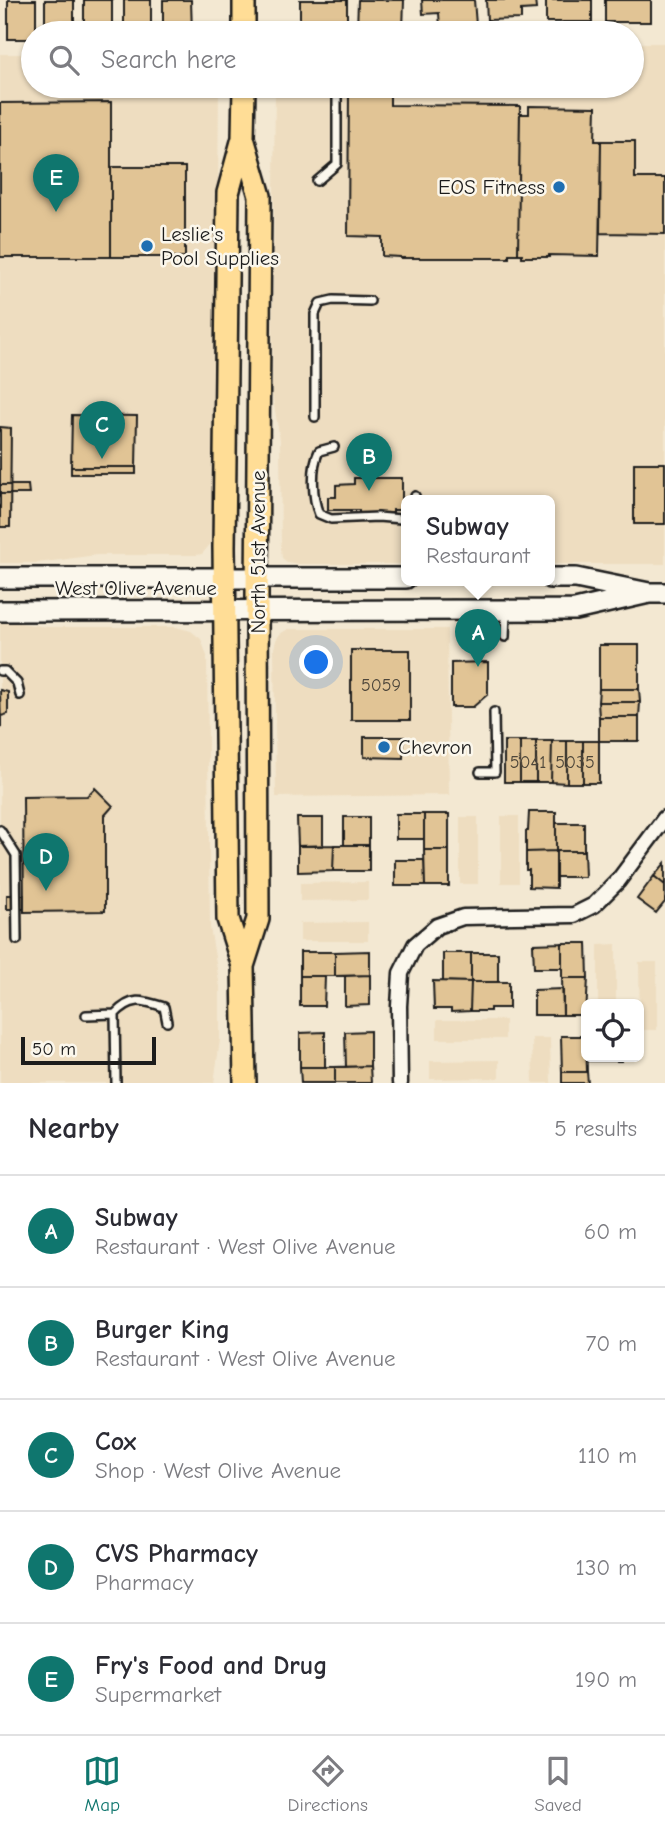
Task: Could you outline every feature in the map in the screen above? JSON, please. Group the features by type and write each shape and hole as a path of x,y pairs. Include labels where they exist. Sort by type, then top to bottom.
{"main road":[{"path":"244,0 244,21"},
{"name":"North 51st Avenue","path":"243,98 243,138 228,193 224,611 228,919 243,966 245,1083"},
{"name":"North 51st Avenue","path":"243,138 260,196 258,919 243,966"},
{"name":"West Olive Avenue","path":"0,578 401,578"},
{"name":"West Olive Avenue","path":"555,578 576,578 657,593"},
{"name":"West Olive Avenue","path":"0,611 575,610 657,593"}],"street":[{"path":"400,1083 401,973 415,945 437,926 463,917 574,915 594,905 618,881 665,818"}],"lane":[{"path":"317,181 337,164 337,98"},
{"path":"315,417 315,314 320,303 333,300 370,301"},
{"path":"334,447 319,451 315,460 314,503 319,514 331,519 401,519"},
{"path":"505,637 506,610"},
{"path":"0,671 5,671 17,683 20,695"},
{"path":"480,772 495,772 494,712"},
{"path":"0,830 16,855 17,940"},
{"path":"116,1083 115,1014 126,1002 144,1000 164,1007 167,1022"},
{"path":"86,1014 115,1014"}],"shaded area":[{"path":"644,43 665,43 665,564 555,564 555,495 401,495 401,564 287,562 282,558 281,550 280,440 272,393 275,98 644,98"},
{"path":"0,54 21,54 21,98 219,98 213,541 202,554 196,555 96,555 38,563 0,563"},
{"path":"0,620 47,627 176,627 191,631 201,639 207,656 210,927 220,987 220,1040 214,1083 0,1083"},
{"path":"288,629 447,629 449,795 276,797 274,649 280,634"},
{"path":"501,816 519,816 519,883 501,883"},
{"path":"460,817 478,817 478,884 460,884"},
{"path":"368,882 368,900 300,901 300,883"},
{"path":"368,922 368,941 300,941 300,923"},
{"path":"616,944 616,999 598,999 598,945"},
{"path":"639,962 657,962 657,1030 644,1030 644,999 640,999"},
{"path":"437,1020 505,1020 505,1039 437,1039"},
{"path":"532,1038 550,1038 551,1083 533,1083"},
{"path":"499,1060 499,1078 430,1079 430,1061"}],"building":[{"path":"8,0 36,0 36,21 21,21 21,39 8,39"},
{"path":"45,0 74,0 74,21 45,21"},
{"path":"84,0 112,0 112,21 84,21"},
{"path":"124,0 151,0 151,21 124,21"},
{"path":"163,0 191,0 192,21 163,21"},
{"path":"300,0 347,0 347,21 300,21"},
{"path":"358,0 404,0 403,21 357,21"},
{"path":"422,0 474,0 476,21 440,21 439,13 423,14"},
{"path":"486,0 535,0 536,9 521,10 521,19 487,20"},
{"path":"546,0 592,0 592,21 546,21"},
{"path":"605,0 651,0 651,22 605,21"},
{"path":"349,98 390,98 390,105 520,106 518,254 509,254 509,258 400,258 382,256 382,237 348,236"},
{"path":"111,102 111,257 0,257 0,103"},
{"name":"EOS Fitness","path":"529,106 596,107 595,141 601,141 599,256 522,257 522,254 518,254 520,114 529,114"},
{"path":"601,141 635,141 635,178 665,178 665,234 600,233"},
{"path":"111,167 185,167 185,257 111,257"},
{"path":"72,415 137,416 136,467 71,467"},
{"path":"0,427 11,428 10,527 0,527"},
{"path":"634,463 665,463 665,524 634,524"},
{"path":"71,467 136,467 136,474 71,474"},
{"path":"354,478 402,478 401,510 393,510 393,513 359,513 359,510 328,510 328,497 336,497 336,485 354,484"},
{"path":"0,485 28,485 29,494 0,494"},
{"path":"599,645 639,645 639,689 599,689"},
{"name":"Chevron","path":"351,650 410,650 410,720 351,720"},
{"path":"488,662 488,694 473,707 451,707 451,663"},
{"path":"599,689 639,689 640,702 598,702"},
{"path":"0,690 8,692 8,714 1,716 1,728"},
{"path":"598,702 640,702 639,717 599,717"},
{"path":"599,717 639,717 639,741 599,741"},
{"name":"Chevron","path":"364,737 404,737 403,758 364,757"},
{"path":"504,741 520,741 520,782 504,782"},
{"path":"520,741 536,741 536,782 520,782"},
{"path":"536,741 552,741 551,782 536,782"},
{"path":"552,741 567,741 567,783 551,782"},
{"path":"567,741 583,741 583,783 567,783"},
{"path":"583,741 599,741 599,783 583,783"},
{"path":"95,788 113,806 105,815 105,911 24,912 23,797 87,796"},
{"path":"529,812 556,812 556,851 526,852"},
{"path":"396,814 424,814 424,839 396,839"},
{"path":"424,814 449,814 449,850 424,850"},
{"path":"344,817 369,817 369,845 344,845"},
{"path":"297,818 323,818 323,846 298,846"},
{"path":"556,823 584,823 584,851 556,851"},
{"path":"334,845 333,871 298,872 298,846"},
{"path":"334,845 369,845 369,871 333,871"},
{"path":"424,850 449,850 449,886 425,886"},
{"path":"556,851 556,888 529,887 526,852"},
{"path":"556,851 584,851 585,877 556,877"},
{"path":"395,860 424,860 425,886 395,886"},
{"path":"665,863 665,885 654,876"},
{"path":"654,876 665,885 665,902 656,913 637,899"},
{"path":"7,895 24,895 24,909 7,909"},
{"path":"562,943 587,943 588,978 562,978"},
{"path":"562,943 562,968 534,968 533,944"},
{"path":"370,951 370,975 335,976 335,952"},
{"path":"300,952 335,952 335,976 300,976"},
{"path":"443,953 471,953 471,982 443,981"},
{"path":"471,953 498,953 498,982 471,982"},
{"path":"370,975 370,1005 345,1006 345,976"},
{"path":"300,976 325,976 324,1006 300,1006"},
{"path":"562,978 588,978 587,999 581,999 581,1015 563,1015"},
{"path":"433,981 471,982 470,1011 434,1009"},
{"path":"471,982 509,982 509,1008 470,1011"},
{"path":"563,989 563,1015 534,1015 534,990"},
{"path":"370,1031 370,1066 346,1067 345,1032"},
{"path":"325,1032 325,1067 300,1067 300,1033"},
{"path":"561,1036 581,1036 581,1062 587,1062 587,1072 562,1072"},
{"path":"370,1066 371,1083 335,1083 335,1067"},
{"path":"300,1067 335,1067 335,1083 301,1083"},
{"path":"562,1072 587,1072 588,1083 562,1083"}],"place":[{"name":"EOS Fitness","path":"559,187"},
{"name":"Fry's Food and Drug","path":"56,212"},
{"name":"Leslie's Pool Supplies","path":"147,246"},
{"name":"Cox","path":"102,459"},
{"name":"Burger King","path":"369,491"},
{"name":"Subway","path":"478,667"},
{"name":"Chevron","path":"384,747"},
{"name":"CVS Pharmacy","path":"46,891"}]}
